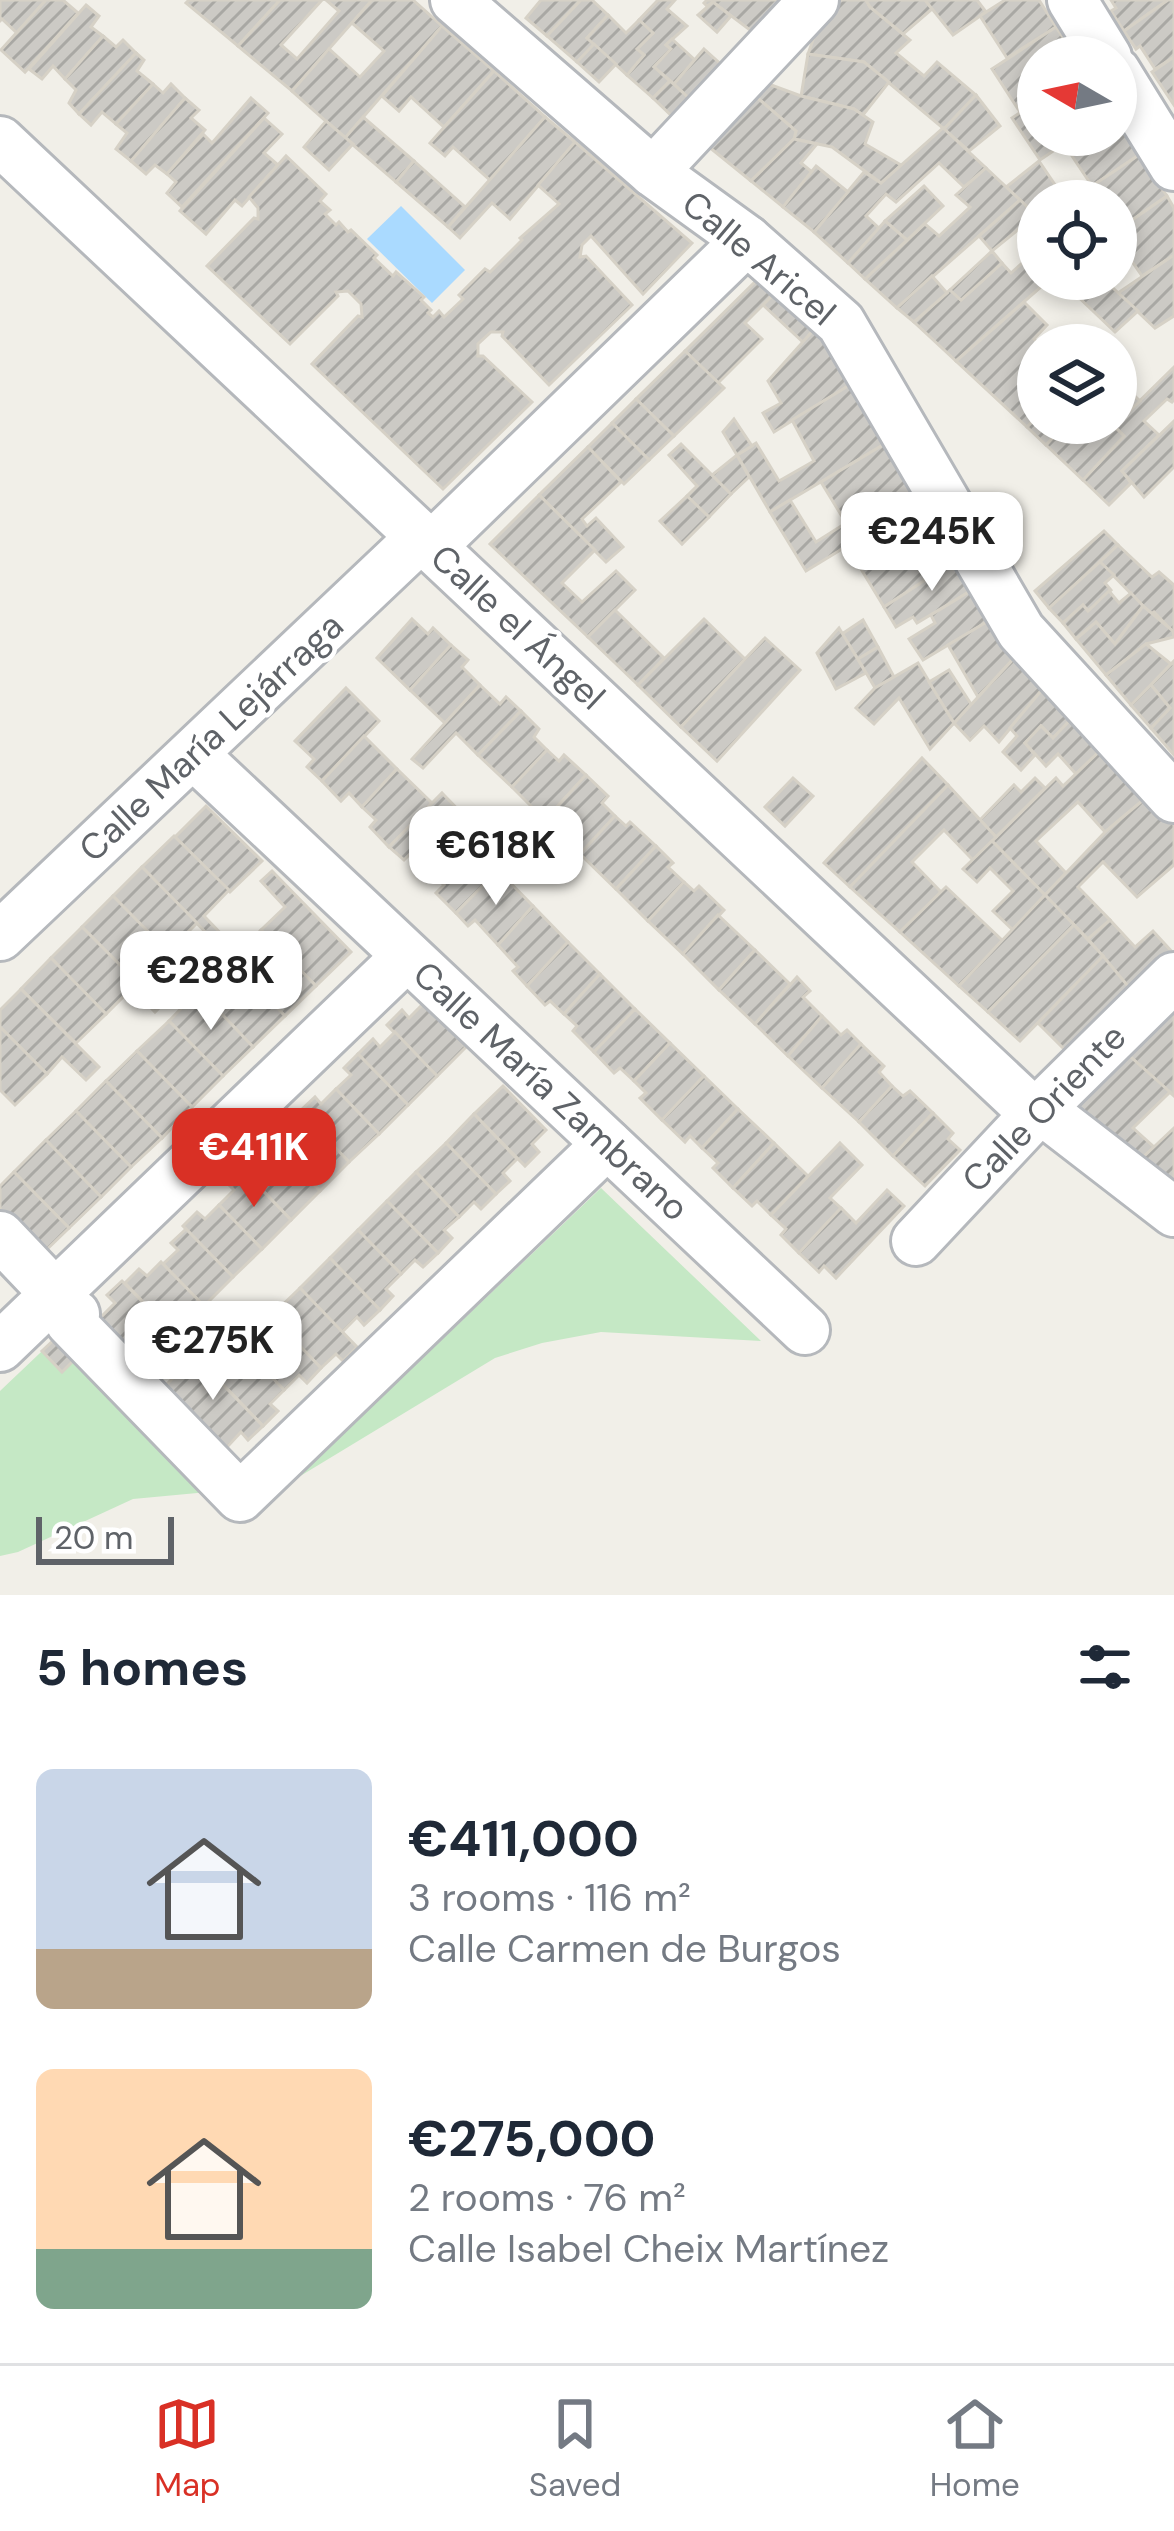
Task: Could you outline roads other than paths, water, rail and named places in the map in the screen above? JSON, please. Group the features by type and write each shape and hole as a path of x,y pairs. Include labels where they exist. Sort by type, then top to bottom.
{"street":[{"name":"Calle Aricel","path":"455,0 653,172 747,240 841,323 1021,631 1174,798"},
{"path":"653,172 814,0"},
{"path":"1072,0 1094,36"},
{"path":"1137,106 1174,166"},
{"name":"Calle el Ángel","path":"0,141 1043,1115 1174,1212"},
{"name":"Calle María Lejárraga","path":"0,936 747,240"},
{"name":"Calle María Zambrano","path":"193,754 805,1330"},
{"path":"0,1347 407,956"},
{"name":"Calle Oriente","path":"916,1241 1174,977"},
{"path":"75,1313 70,1322 240,1497 607,1144"},
{"path":"0,1236 39,1276"}],"water":[{"path":"401,206 465,270 432,303 367,239"}]}
